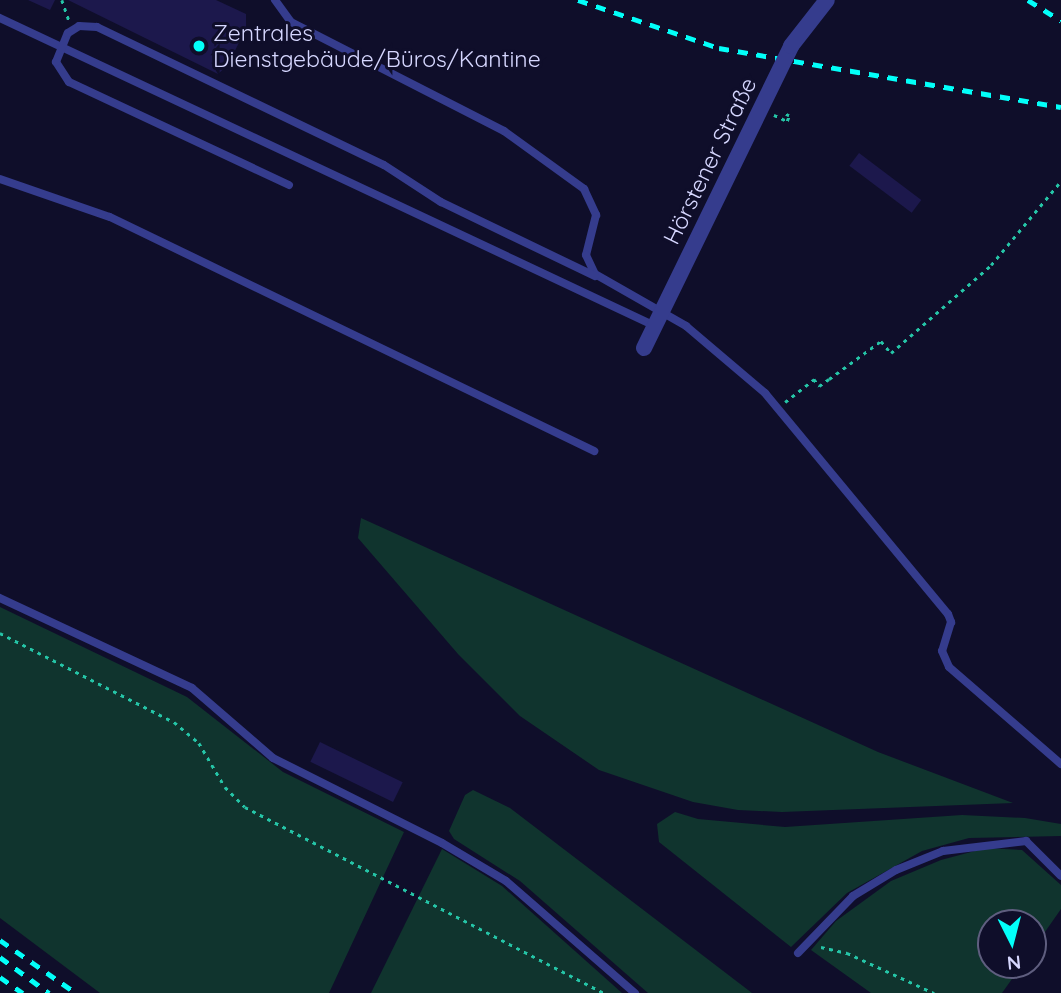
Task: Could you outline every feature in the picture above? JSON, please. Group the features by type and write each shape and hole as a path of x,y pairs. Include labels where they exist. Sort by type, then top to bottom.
{"street":[{"name":"Hörstener Straße","path":"644,348 791,46 827,0"}],"lane":[{"path":"275,0 291,22 505,131 584,189 596,215 587,244 588,264 604,281"},
{"path":"0,18 655,326"},
{"path":"289,185 69,82 57,70 62,46 72,29 88,25 110,33 384,165 441,202 604,281 701,337 779,407 948,614 951,622 942,651 948,667 1061,764"},
{"path":"0,179 110,217 594,451"},
{"path":"0,597 192,688 274,758 442,843 506,881 635,993"},
{"path":"798,953 853,895 896,870 943,851 1026,841 1061,876"}],"path":[{"path":"62,0 72,29"},
{"path":"778,117 787,121 789,116 782,112"},
{"path":"779,407 814,379 819,386 881,341 891,353 991,265 1061,180"},
{"path":"0,633 174,722 198,743 225,787 245,807 604,993"},
{"path":"805,944 847,953 934,993"}],"green space":[{"path":"361,518 878,752 1013,803 782,812 738,810 693,802 599,770 520,716 458,654 358,538"},
{"path":"0,607 187,697 283,772 404,832 329,993 100,993 0,918"},
{"path":"473,790 510,808 752,993 648,993 520,881 454,839 449,831 465,795"},
{"path":"675,812 698,819 785,827 962,815 1025,818 1061,824 1061,836 969,838 922,851 847,893 791,947 659,842 657,824"},
{"path":"986,848 1022,850 1061,885 1061,909 1047,929 1047,909 977,909 977,979 1012,979 1002,993 871,993 811,950 836,921 891,881 941,860"},
{"path":"442,849 502,886 622,993 371,993"}],"building":[{"path":"28,0 55,0 50,10"},
{"name":"Zentrales Dienstgebäude/Büros/Kantine","path":"68,0 216,0 246,14 246,28 228,65 218,74"},
{"path":"859,153 921,200 912,213 849,166"},
{"path":"320,742 403,782 393,802 310,762"}],"railway":[{"path":"578,0 719,48 1061,107"},
{"path":"1028,0 1061,21"},
{"path":"0,940 76,993"},
{"path":"0,957 49,993"},
{"path":"0,977 23,993"}],"place":[{"name":"Zentrales Dienstgebäude/Büros/Kantine","path":"199,46"}]}
